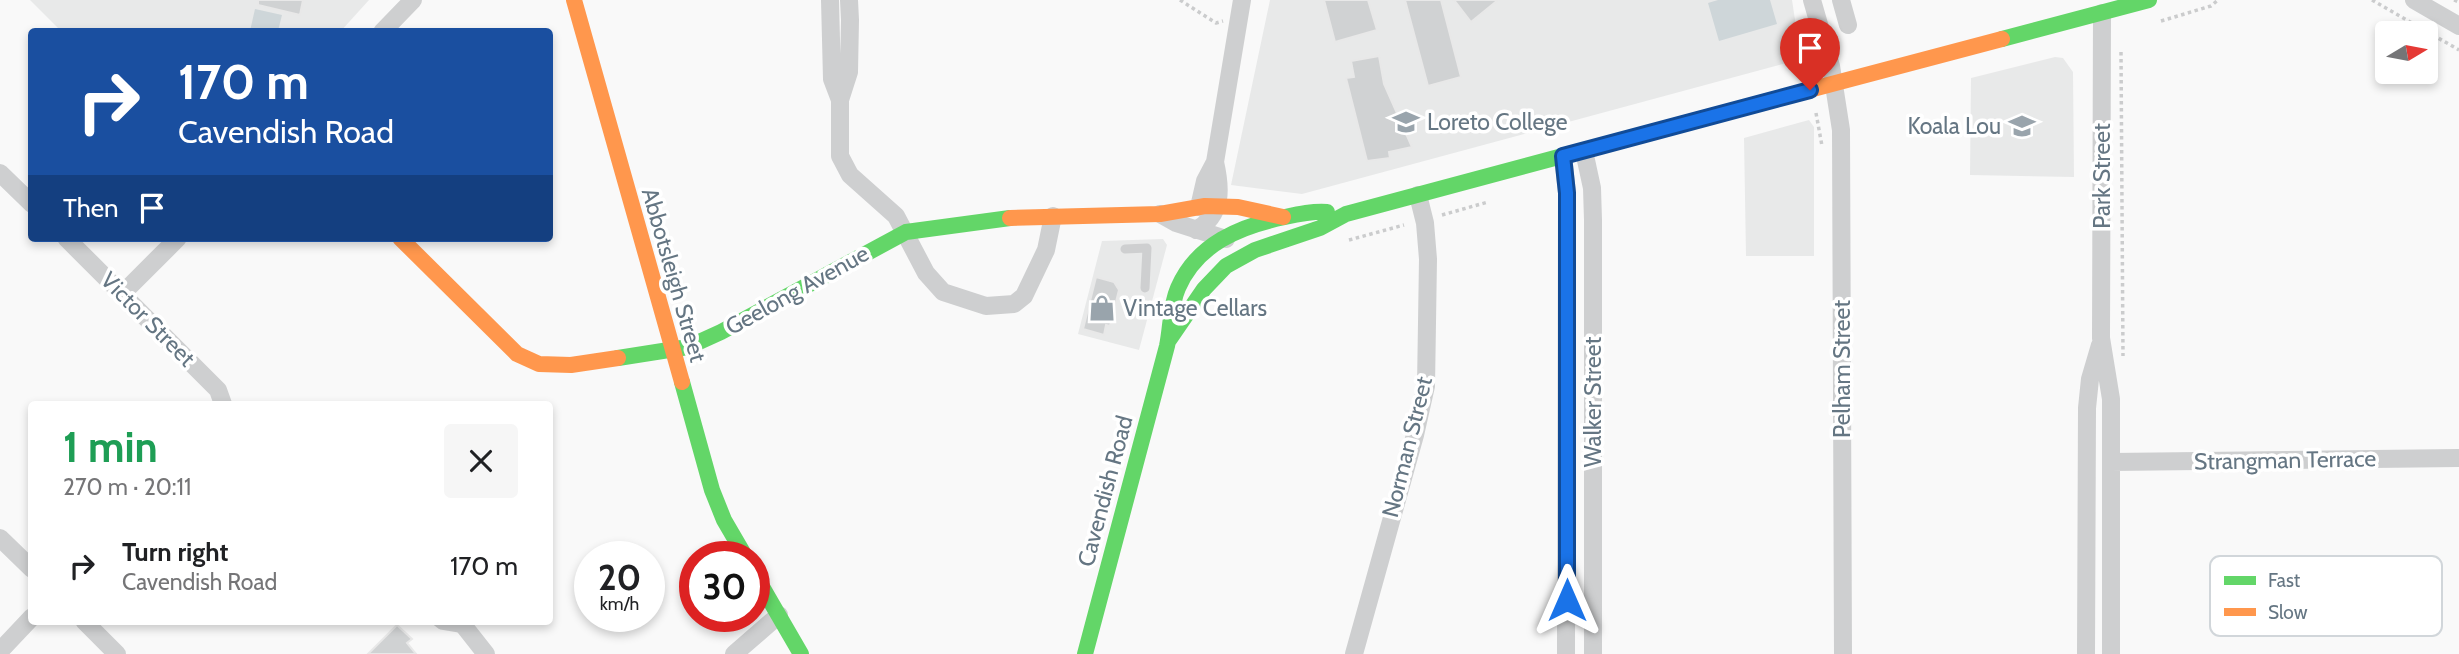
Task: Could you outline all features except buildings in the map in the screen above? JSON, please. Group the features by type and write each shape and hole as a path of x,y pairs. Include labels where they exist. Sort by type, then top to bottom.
{"main road":[{"name":"Abbotsleigh Street","path":"574,0 712,490 736,541"},
{"name":"Cavendish Road","path":"1169,340 1214,277 1226,266 1255,250 1320,228 1346,214 2149,0"},
{"name":"Geelong Avenue","path":"404,242 517,354 539,364 571,365 688,347 721,332 906,232 1010,218 1160,214 1178,207 1251,208 1283,217"},
{"name":"Cavendish Road","path":"1085,654 1169,340 1178,287 1193,263 1219,237 1257,222 1283,217 1321,211 1346,214"},
{"path":"770,600 802,654"}],"street":[{"path":"386,28 413,0"},
{"path":"830,0 832,79 840,100"},
{"path":"849,0 849,72 840,100 840,156 850,175 896,216 926,272 943,292 986,306 1002,307 1014,304 1024,296 1045,250 1053,216"},
{"path":"1196,230 1208,222 1208,207 1220,183 1215,162 1242,0"},
{"name":"Pelham Street","path":"1812,0 1831,66 1842,138 1843,654"},
{"path":"1841,0 1848,25"},
{"path":"2414,0 2459,26"},
{"name":"Park Street","path":"2102,13 2101,338 2111,399 2111,654"},
{"name":"Walker Street","path":"1584,151 1593,209 1593,654"},
{"name":"Walker Street","path":"1563,156 1567,193 1566,654"},
{"path":"0,173 28,200"},
{"name":"Norman Street","path":"1354,654 1426,386 1428,259 1425,223 1418,195"},
{"name":"Geelong Avenue","path":"1160,214 1176,223 1244,243 1255,250"},
{"name":"Victor Street","path":"70,242 218,390 222,401"},
{"path":"122,294 174,242"},
{"name":"Park Street","path":"2086,654 2087,408 2090,379 2101,338"},
{"name":"Strangman Terrace","path":"2112,462 2459,458"},
{"path":"0,538 28,565"},
{"path":"734,654 779,615"},
{"path":"0,651 28,621"},
{"path":"88,625 117,654"},
{"path":"463,625 486,654"}],"lane":[{"path":"1125,249 1147,248 1145,288"},
{"path":"441,625 463,625"}],"path":[{"path":"1180,0 1216,23"},
{"path":"2158,22 2211,6 2218,0"},
{"path":"2372,0 2459,50"},
{"path":"2119,44 2122,62 2123,361"},
{"path":"1809,114 1817,113 1823,147"},
{"path":"1339,243 1404,225"}],"shaded area":[{"path":"30,0 369,0 344,28 58,28"},
{"name":"Loreto College","path":"1270,0 1792,0 1801,59 1302,194 1231,185"},
{"path":"1718,0 1770,0 1777,24 1719,41 1708,3"},
{"path":"255,9 282,15 279,28 251,28"},
{"name":"Koala Lou","path":"2055,57 2063,58 2073,72 2074,177 1970,175 1971,78"},
{"path":"1809,120 1814,127 1814,256 1746,256 1744,138"},
{"path":"1163,239 1167,245 1139,350 1078,334 1102,241"}],"traffic: fast":[{"path":"2002,39 2149,0"},
{"path":"1169,340 1204,289 1226,266 1255,250 1320,228 1346,214 1794,94"},
{"path":"1085,654 1167,346 1173,302 1186,273 1208,249 1236,232 1285,217 1327,212"},
{"path":"618,358 688,347 721,332 906,232 1010,218"},
{"path":"682,382 712,490 736,541"},
{"path":"770,601 801,654"}],"traffic: slow":[{"path":"574,0 682,382"},
{"path":"1794,94 2002,39"},
{"path":"1010,218 1160,214 1205,206 1238,207 1283,217"},
{"path":"404,242 517,354 539,364 571,365 618,358"}],"place":[{"name":"Loreto College","path":"1406,122"},
{"name":"Koala Lou","path":"2022,126"},
{"name":"Vintage Cellars","path":"1102,308"}],"route":[{"path":"1567,600 1567,181 1563,156 1810,90"}]}
